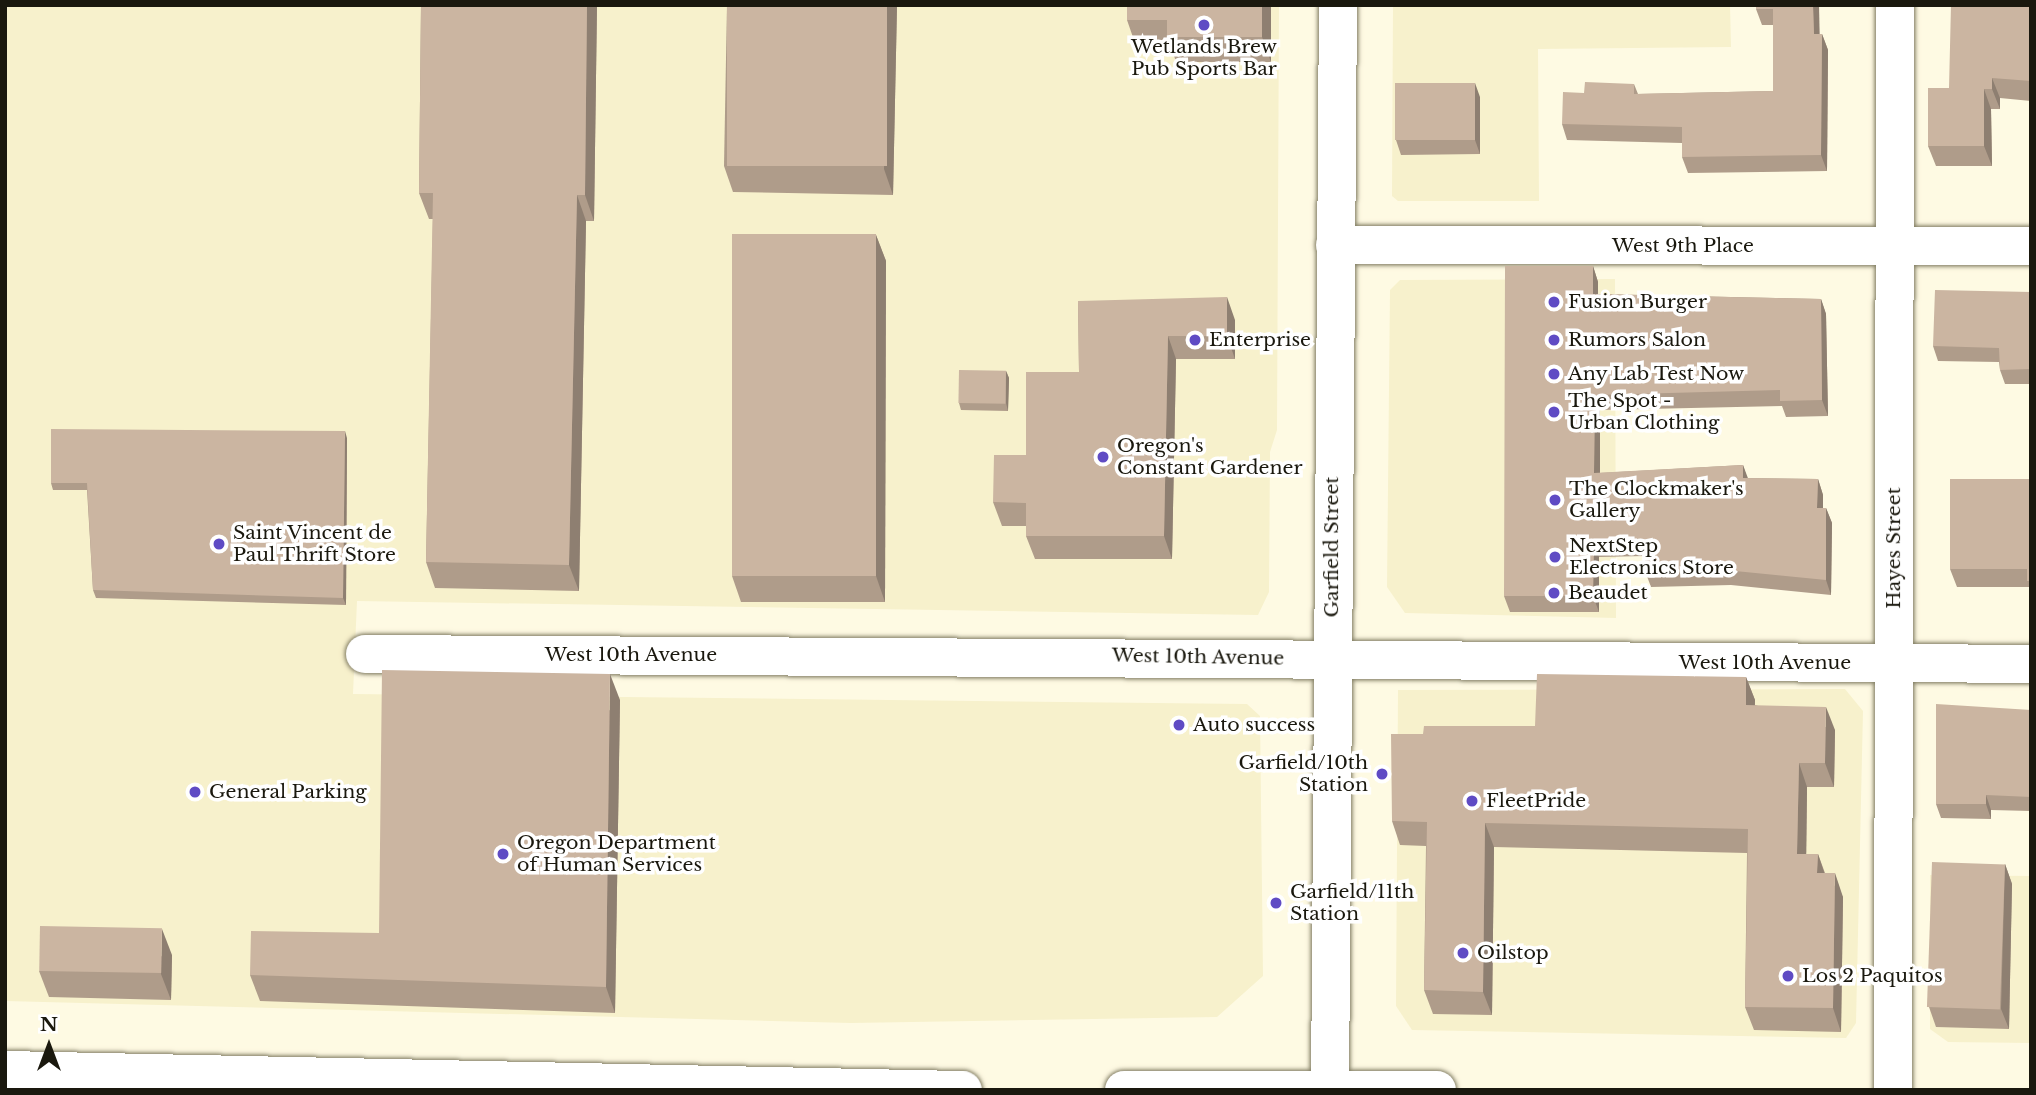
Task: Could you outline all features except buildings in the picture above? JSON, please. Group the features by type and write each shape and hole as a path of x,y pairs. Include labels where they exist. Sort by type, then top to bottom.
{"street":[{"name":"Garfield Street","path":"1330,1089 1331,659 1338,5"},
{"name":"Hayes Street","path":"1893,1090 1895,5"},
{"name":"West 9th Place","path":"1335,245 2031,246"},
{"name":"West 10th Avenue","path":"365,654 2031,664"},
{"path":"5,1070 628,1087 963,1090"},
{"path":"1124,1090 1437,1090"}],"shaded area":[{"path":"5,5 1279,5 1277,430 1270,452 1269,592 1258,615 357,601 353,694 1247,704 1260,716 1263,976 1217,1017 851,1023 5,1001"},
{"path":"1393,5 1730,5 1731,47 1538,49 1539,201 1398,201 1392,196"},
{"path":"1615,279 1616,618 1405,613 1387,587 1390,290 1400,280"},
{"path":"1845,689 1863,711 1856,1023 1846,1038 1412,1030 1396,1006 1398,690"},
{"path":"1930,875 2031,876 2031,1043 1948,1042 1930,1029"}],"place":[{"name":"Wetlands Brew Pub Sports Bar","path":"1204,25"},
{"name":"Fusion Burger","path":"1554,302"},
{"name":"Enterprise","path":"1195,340"},
{"name":"Rumors Salon","path":"1554,340"},
{"name":"Any Lab Test Now","path":"1554,374"},
{"name":"The Spot - Urban Clothing","path":"1554,412"},
{"name":"Oregon's Constant Gardener","path":"1103,457"},
{"name":"The Clockmaker's Gallery","path":"1555,500"},
{"name":"Saint Vincent de Paul Thrift Store","path":"219,544"},
{"name":"NextStep Electronics Store","path":"1555,557"},
{"name":"Beaudet","path":"1554,593"},
{"name":"Auto success","path":"1179,725"},
{"name":"Garfield/10th Station","path":"1382,774"},
{"name":"General Parking","path":"195,792"},
{"name":"FleetPride","path":"1472,801"},
{"name":"Oregon Department of Human Services","path":"503,854"},
{"name":"Garfield/11th Station","path":"1276,903"},
{"name":"Oilstop","path":"1463,953"},
{"name":"Los 2 Paquitos","path":"1788,976"}]}
